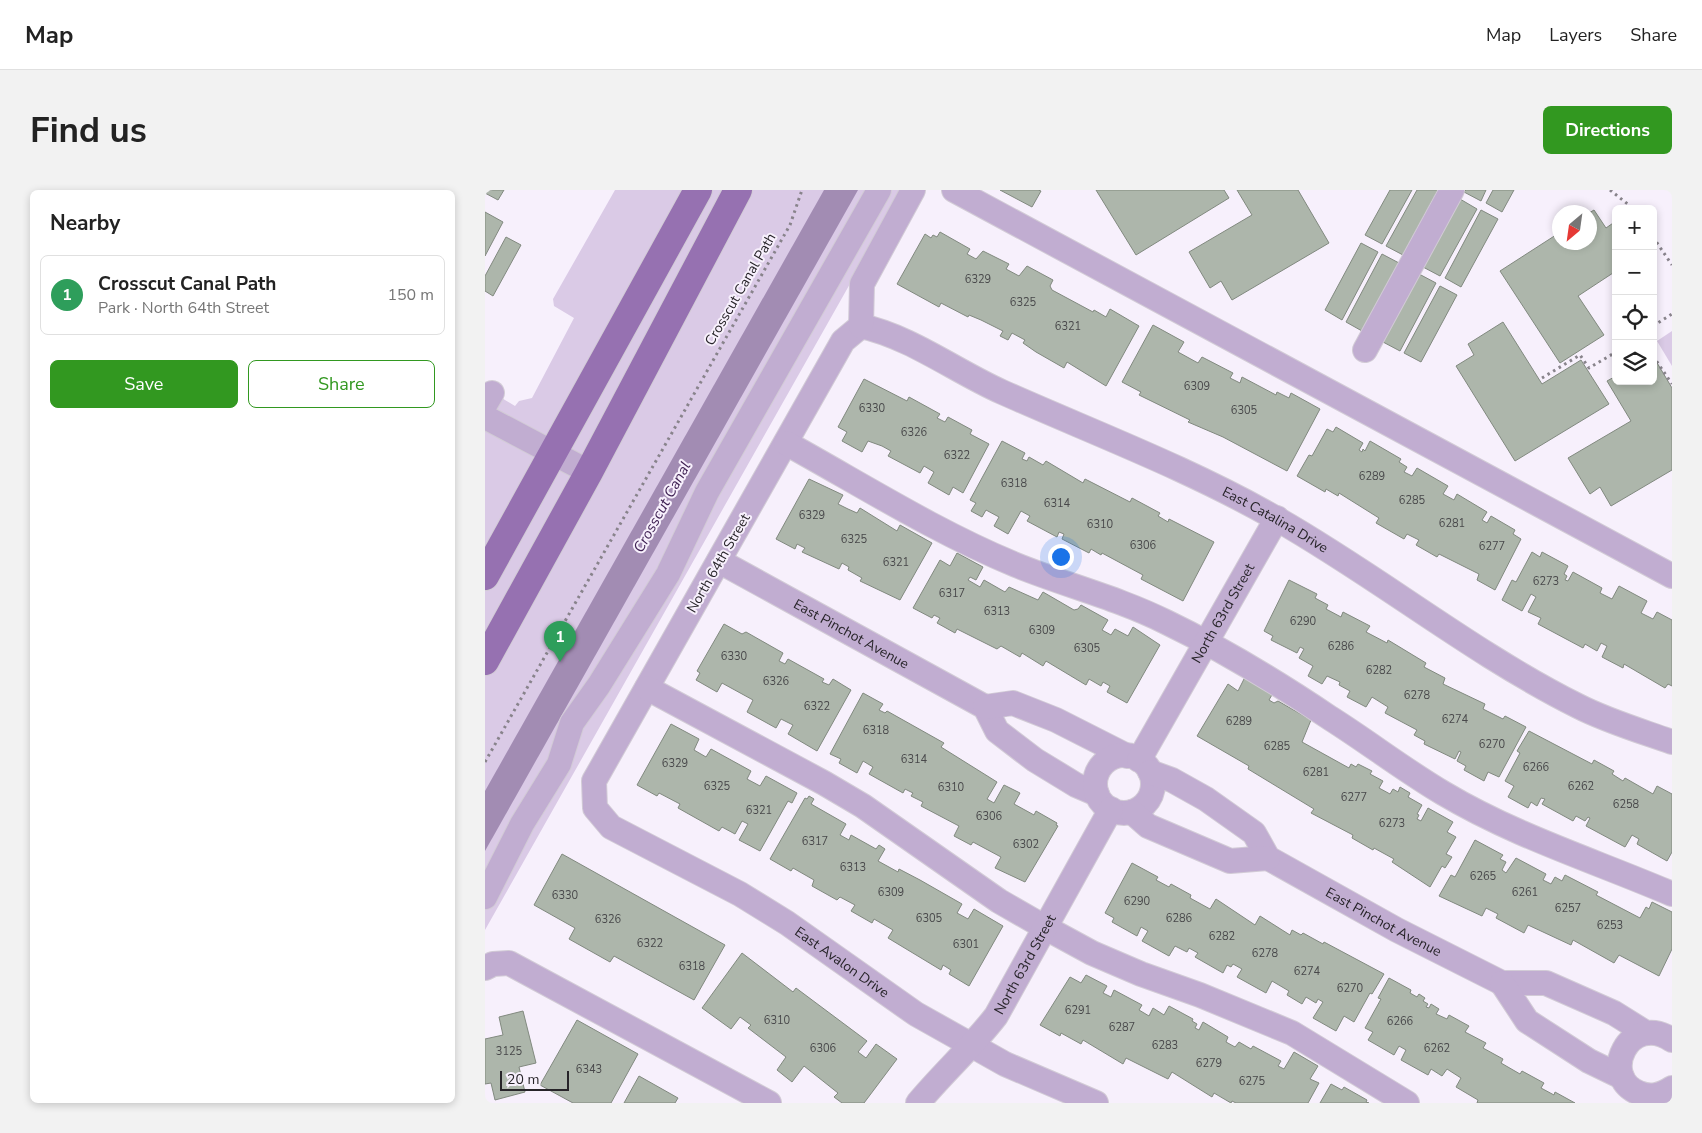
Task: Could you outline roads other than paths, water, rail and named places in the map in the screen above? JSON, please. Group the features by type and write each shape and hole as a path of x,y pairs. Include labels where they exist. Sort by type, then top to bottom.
{"main road":[{"path":"485,576 698,190"},
{"path":"485,661 589,472 739,190"}],"street":[{"path":"485,897 522,824 559,764 572,723 599,685 668,574 707,492 879,190"},
{"path":"861,326 862,284 913,190"},
{"path":"954,190 1672,576"},
{"path":"1365,350 1453,190"},
{"name":"North 64th Street","path":"595,808 594,781 843,341 861,326"},
{"name":"East Catalina Drive","path":"861,326 883,331 981,382 1204,480 1277,518 1524,676 1579,706 1672,742"},
{"path":"485,417 589,472"},
{"path":"786,443 963,541 1018,566 1116,600 1165,621 1206,643 1327,716 1441,792 1486,817 1544,843 1672,894"},
{"name":"North 63rd Street","path":"1139,762 1277,518"},
{"name":"East Pinchot Avenue","path":"719,561 985,707"},
{"path":"647,688 855,801 999,901 1046,928 1092,953 1141,974 1200,995 1292,1033 1407,1103"},
{"path":"1013,704 1056,720 1139,762 1206,799 1254,833 1268,858 1230,862 1148,826 1035,760 997,731 985,707 1013,704"},
{"path":"1113,805 1096,778 1099,770 1111,758 1139,762"},
{"path":"1113,805 1146,804 1153,789 1139,762"},
{"name":"North 63rd Street","path":"918,1103 939,1078 973,1046 996,1016 1113,805"},
{"name":"East Avalon Drive","path":"595,808 611,827 740,894 787,923 916,1014 973,1046 1048,1084 1096,1103"},
{"name":"East Pinchot Avenue","path":"1268,858 1397,930 1503,983 1546,983 1664,1034"},
{"path":"485,968 493,964 509,963 769,1103"},
{"path":"1503,983 1527,1021 1589,1061 1647,1093"},
{"path":"1647,1093 1620,1068 1623,1049 1629,1042 1664,1034"}],"water":[{"name":"Crosscut Canal","path":"824,190 858,190 485,851 485,791"}],"place":[{"name":"Crosscut Canal Path","path":"560,662"}]}
